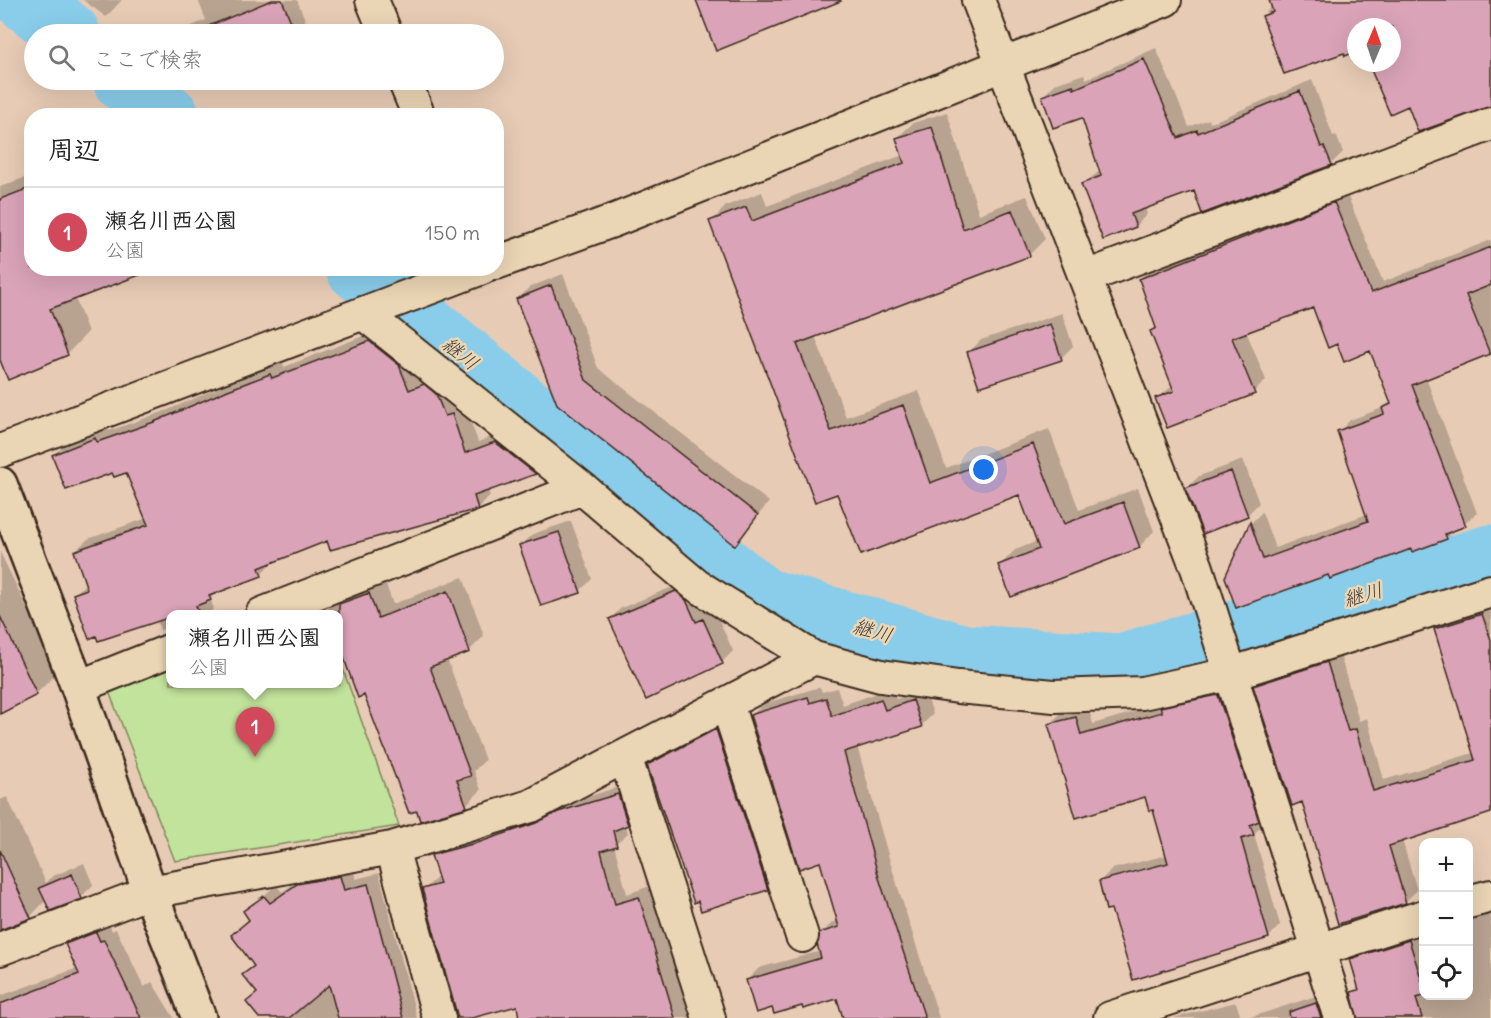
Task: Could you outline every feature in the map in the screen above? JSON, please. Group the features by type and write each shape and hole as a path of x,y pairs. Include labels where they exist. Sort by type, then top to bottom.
{"street":[{"path":"372,0 382,24"},
{"path":"978,0 1197,568 1340,1018"},
{"path":"504,260 626,215 1165,0"},
{"path":"408,90 416,108"},
{"path":"1086,278 1491,124"},
{"path":"0,451 461,276"},
{"path":"363,314 582,488 696,585 814,658 881,676 958,687 1054,696 1142,693 1230,674 1491,591"},
{"path":"0,484 78,687 150,892 199,1018"},
{"path":"275,610 582,488"},
{"path":"78,687 166,652"},
{"path":"0,949 150,892 393,848 531,806 814,658"},
{"path":"727,704 802,936"},
{"path":"626,756 709,1018"},
{"path":"393,848 439,1018"},
{"path":"1473,901 1491,896"},
{"path":"1110,1018 1419,918"}],"green space":[{"path":"166,667 166,688 343,688 343,669 399,826 175,861 108,689"}],"building":[{"path":"272,0 282,0 292,24 213,24"},
{"path":"696,0 840,0 841,1 716,51"},
{"path":"1269,0 1491,0 1491,106 1418,132 1408,106 1390,114 1372,72 1401,72 1401,18 1347,18 1347,55 1344,53 1284,74 1262,16 1273,12"},
{"path":"1144,59 1178,138 1197,130 1198,133 1300,91 1321,147 1324,146 1332,165 1202,214 1194,191 1131,214 1136,227 1103,240 1081,184 1101,176 1082,118 1053,128 1042,96 1073,85 1074,89"},
{"path":"932,127 963,229 1012,210 1030,256 797,344 831,431 903,405 930,483 1033,444 1064,524 1123,502 1140,548 1011,597 998,565 1039,549 1019,495 861,555 837,494 815,502 709,221 746,207 752,221 904,163 896,138"},
{"path":"24,190 24,276 137,276 50,309 68,355 8,380 0,360 0,199"},
{"path":"1334,202 1371,293 1491,247 1491,285 1466,295 1490,354 1412,385 1466,526 1445,534 1447,539 1412,552 1411,549 1330,579 1328,575 1236,608 1225,577 1250,522 1263,559 1368,521 1337,431 1384,414 1382,408 1391,404 1370,351 1344,362 1337,344 1328,348 1313,308 1232,338 1255,394 1167,428 1155,398 1174,391 1150,331 1156,328 1139,279"},
{"path":"551,285 586,380 758,515 735,546 557,404 516,299"},
{"path":"1050,324 1062,360 979,387 967,352"},
{"path":"369,341 399,365 409,390 424,384 436,394 445,416 452,414 465,453 495,442 536,474 474,496 478,509 330,550 327,541 259,568 262,576 209,596 211,600 196,606 198,610 166,610 166,619 98,641 96,636 89,639 73,594 87,589 74,551 148,525 126,473 114,477 112,473 66,490 52,455 95,438 97,442 154,422 270,374 272,378"},
{"path":"1231,471 1248,516 1203,534 1185,488"},
{"path":"559,532 581,593 541,606 519,545"},
{"path":"448,591 470,652 430,667 471,776 457,780 467,807 420,821 417,811 409,813 364,695 358,698 343,655 343,610 339,610 339,604 369,593 378,618"},
{"path":"676,591 686,600 696,622 703,619 723,664 646,700 609,619"},
{"path":"1482,614 1491,640 1491,813 1389,846 1406,903 1338,924 1302,802 1292,806 1253,686 1327,662 1348,731 1356,729 1373,791 1475,760 1434,629"},
{"path":"0,616 37,695 0,714"},
{"path":"1218,695 1259,821 1250,825 1254,835 1241,839 1269,938 1133,980 1111,909 1106,910 1099,881 1168,863 1153,810 1149,811 1145,797 1076,818 1048,724 1076,717 1081,735 1162,712 1160,707"},
{"path":"808,697 810,703 826,698 832,716 881,699 885,710 913,700 922,727 844,752 879,878 925,1018 843,1018 837,999 803,1009 802,1006 774,1014 772,1008 756,1013 746,980 821,958 817,944 819,933 839,927 820,862 799,869 750,715"},
{"path":"716,729 768,890 701,911 698,901 694,903 647,765"},
{"path":"618,794 628,825 613,831 617,846 601,851 615,904 639,897 675,1018 519,1018 517,1006 472,1018 458,1018 422,889 440,884 431,855 480,842 536,823 558,812"},
{"path":"0,850 31,918 0,930"},
{"path":"72,874 82,899 50,911 39,888"},
{"path":"340,876 344,890 368,884 403,1018 338,1018 329,985 289,1018 259,1018 246,1002 257,993 242,975 254,966 231,935 249,920 243,911 264,896 270,903 297,884"},
{"path":"96,932 100,941 104,940 141,1018 0,1018 0,1004 79,974 65,944"},
{"path":"1409,940 1419,972 1419,997 1416,998 1422,1018 1357,1018 1351,992 1359,990 1350,959"},
{"path":"1316,1003 1321,1018 1290,1018 1289,1012"}],"waterway":[{"name":"継川","path":"26,0 56,24"},
{"name":"継川","path":"136,90 158,108"},
{"name":"継川","path":"367,276 559,436 763,599 965,656 1121,665 1491,556"}],"place":[{"name":"瀬名川西公園","path":"255,757"}]}
